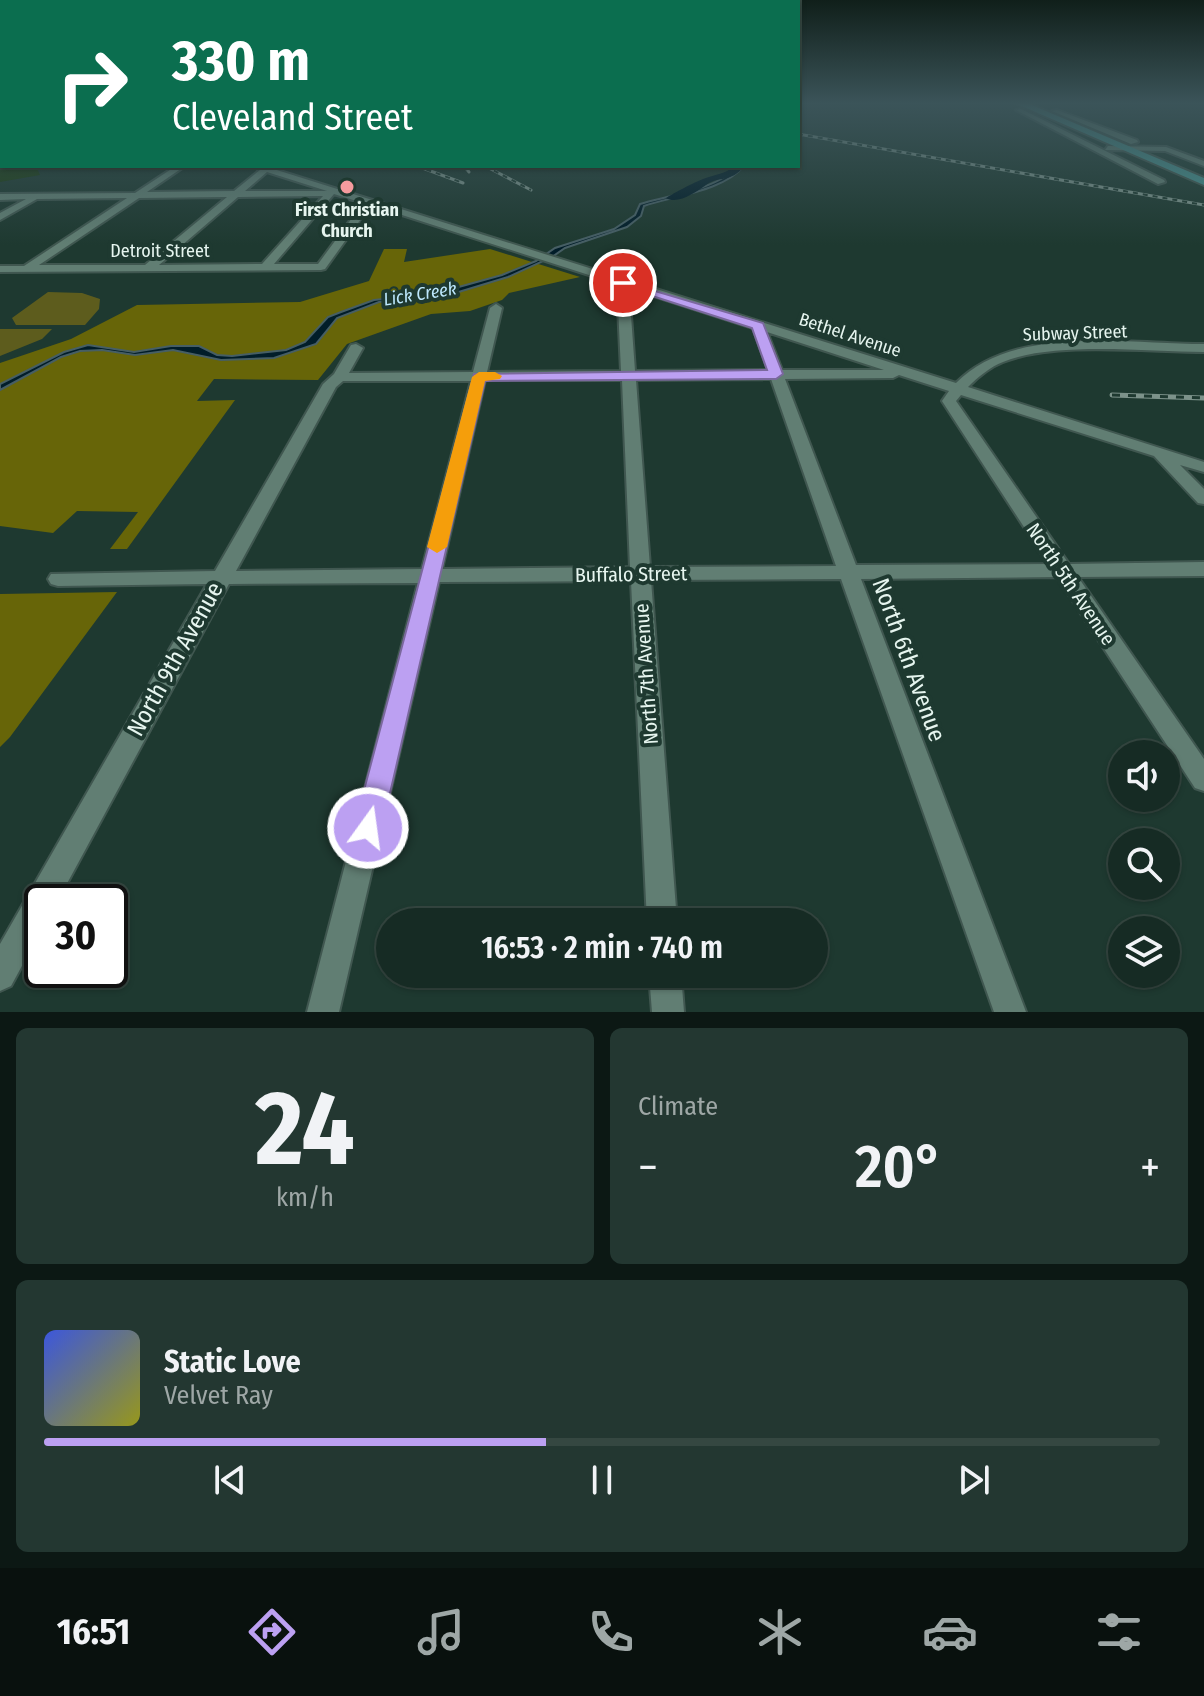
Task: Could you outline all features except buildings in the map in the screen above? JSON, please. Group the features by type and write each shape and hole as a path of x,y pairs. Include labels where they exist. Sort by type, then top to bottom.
{"main road":[{"path":"1128,150 1204,182"},
{"path":"1128,150 1204,188"}],"street":[{"path":"1102,150 1161,182"},
{"path":"1173,150 1204,164"},
{"path":"25,270 178,168"},
{"path":"147,269 261,168"},
{"name":"Bethel Avenue","path":"261,168 1204,467"},
{"path":"0,197 336,193"},
{"path":"264,269 336,193"},
{"path":"0,217 36,197"},
{"name":"Detroit Street","path":"0,269 321,267 369,201"},
{"name":"North 7th Avenue","path":"623,283 661,908"},
{"path":"323,1012 496,308"},
{"name":"North 6th Avenue","path":"758,325 1010,1012"},
{"name":"North 9th Avenue","path":"0,975 330,384 340,377 356,348"},
{"name":"Subway Street","path":"959,389 991,362 1023,352 1204,348"},
{"path":"340,377 912,374"},
{"name":"North 5th Avenue","path":"959,389 949,399 949,404 1204,780"},
{"path":"1158,452 1204,499"},
{"name":"Buffalo Street","path":"58,579 1204,569"},
{"path":"666,988 668,1012"}],"shaded area":[{"path":"384,249 407,249 404,262 490,249 580,277 509,293 502,300 470,311 431,314 347,344 318,380 214,379 197,401 235,400 127,549 110,549 138,512 77,511 53,533 0,526 0,363 71,339 137,305 300,302 369,281"},
{"path":"48,292 82,293 100,299 99,309 85,325 16,325 12,318"},
{"path":"0,329 52,329 42,339 0,356"},
{"path":"117,592 10,737 0,747 0,594"}],"water":[{"name":"Lick Creek","path":"735,168 742,168 711,187 644,206 641,216 627,227 565,248 508,277 452,294 379,302 337,318 316,344 274,358 221,360 173,350 135,355 102,350 80,351 61,357 0,390 0,384 64,352 88,345 134,352 171,346 199,346 217,355 232,356 286,350 305,342 328,317 374,300 437,293 502,275 536,261 555,248 614,229 635,215 640,204 706,186"}],"waterway":[{"name":"Lick Creek","path":"672,198 698,188 703,182 729,176 738,168"}],"railway":[{"path":"891,150 1204,205"},
{"path":"422,168 463,183"},
{"path":"466,168 469,172"},
{"path":"489,168 531,190"},
{"path":"1112,395 1204,398"}],"slow traffic":[{"path":"437,547 479,377 495,376"}],"place":[{"name":"First Christian Church","path":"347,187"}],"route":[{"path":"368,828 479,377 776,374 758,325 623,283"}]}
